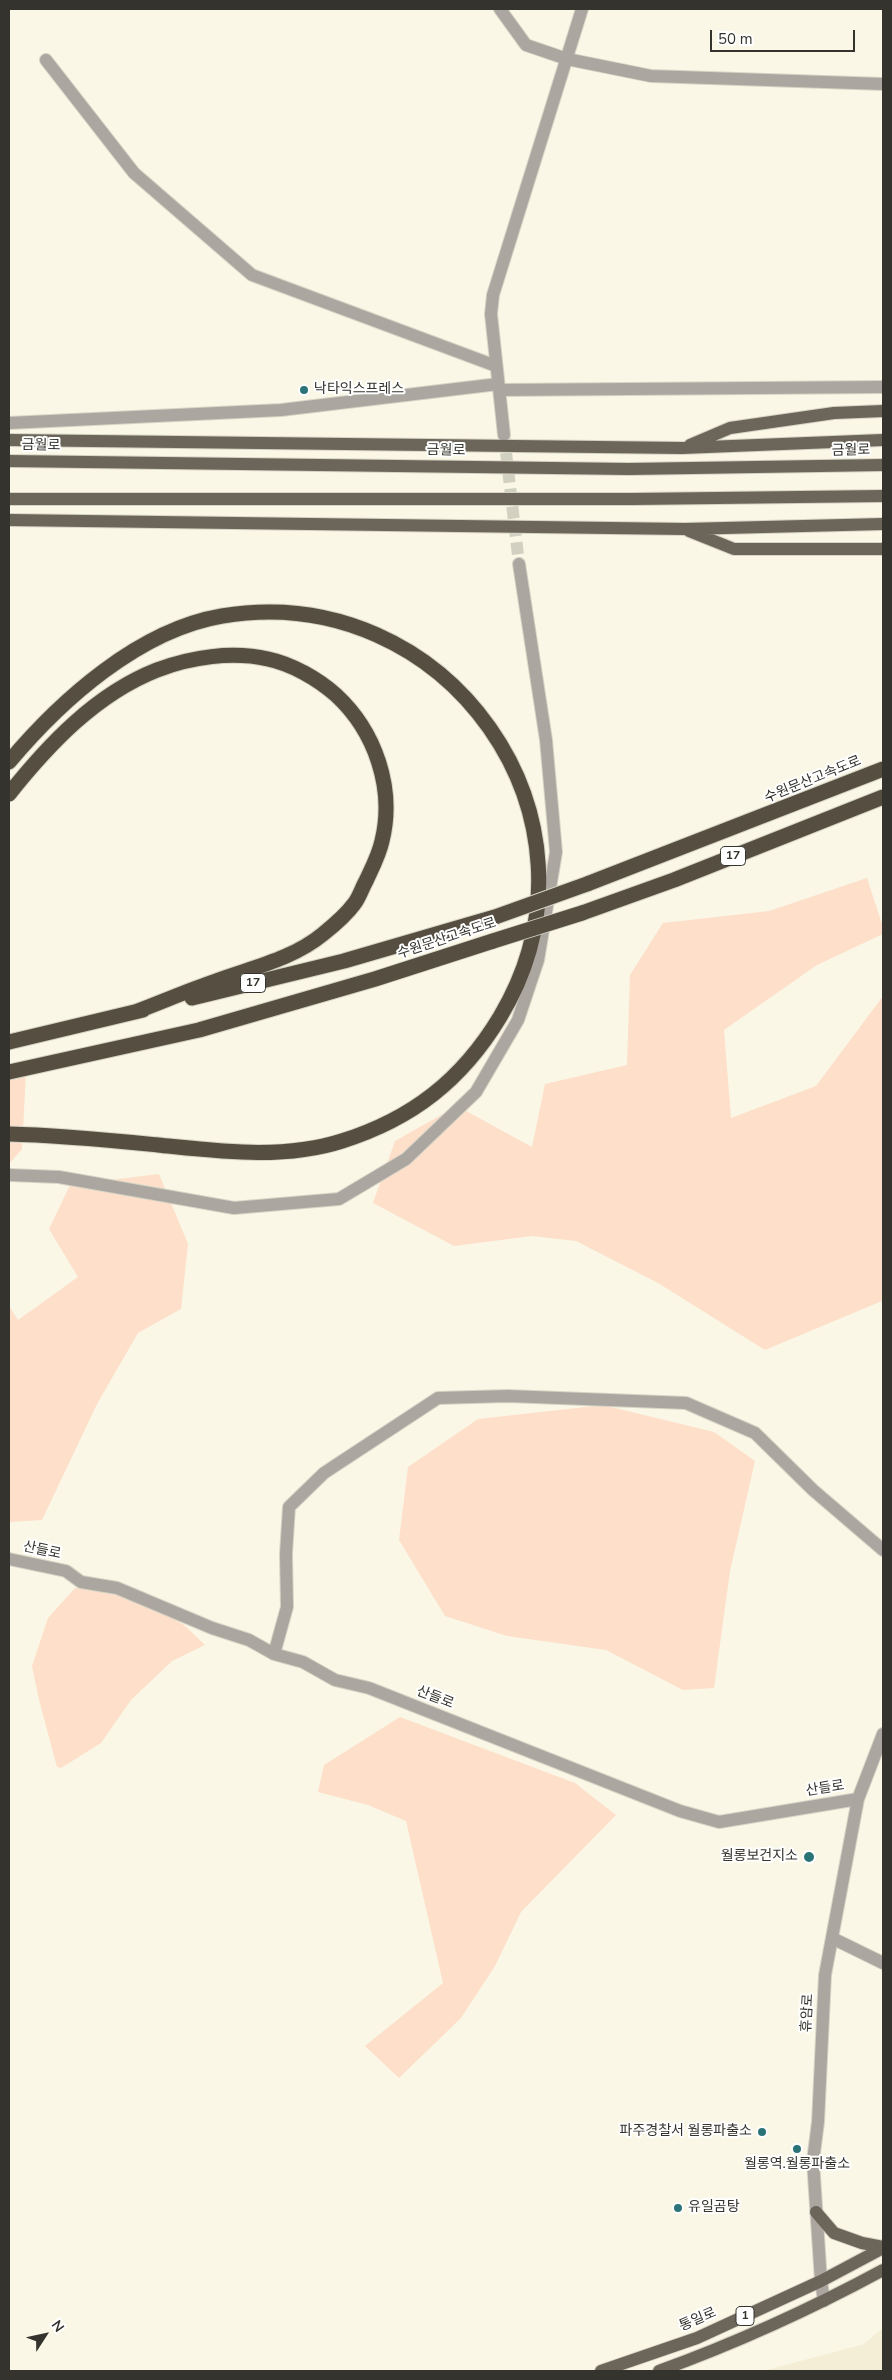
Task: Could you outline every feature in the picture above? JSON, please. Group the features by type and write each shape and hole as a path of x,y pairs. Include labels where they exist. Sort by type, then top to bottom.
{"highway":[{"path":"9,762 32,735 67,701 104,671 139,648 170,633 220,616 270,612 319,618 359,628 393,643 432,667 463,694 475,708 509,755 526,798 537,839 539,877 536,913 526,960 512,997 491,1032 467,1064 441,1090 414,1109 382,1126 339,1142 280,1151 229,1152 61,1135 9,1134"},
{"path":"9,794 39,757 74,722 117,691 157,670 202,658 240,656 269,659 298,670 325,685 346,705 363,726 376,750 383,777 385,816 383,840 354,904 322,935 289,955 135,1012"},
{"name":"수원문산고속도로","path":"9,1042 344,961 495,917 587,884 883,769"},
{"name":"수원문산고속도로","path":"9,1072 200,1030 374,979 582,913 674,880 883,797"}],"main road":[{"path":"682,448 730,428 834,413 883,411"},
{"path":"9,440 682,448 883,440"},
{"name":"금월로","path":"9,461 630,469 883,466"},
{"path":"9,500 633,499 883,496"},
{"path":"9,520 685,529 883,524"},
{"path":"685,529 734,548 883,549"},
{"path":"816,2212 834,2232 862,2243 883,2247"},
{"name":"통일로","path":"601,2371 697,2338 821,2281 883,2247"},
{"name":"1","path":"659,2371 705,2354 824,2301 883,2270"}],"street":[{"path":"500,9 526,45 566,59 651,76 883,84"},
{"path":"504,435 491,314 493,295 582,9"},
{"path":"46,60 134,173 252,275 496,366"},
{"path":"9,423 281,410 498,387 883,387"},
{"path":"9,1175 59,1177 234,1208 338,1199 406,1159 476,1092 518,1020 538,960 556,852 546,740 519,564"},
{"path":"274,1654 286,1607 286,1554 289,1507 324,1473 438,1398 508,1396 686,1403 755,1433 813,1490 883,1550"},
{"name":"산들로","path":"9,1559 66,1571 82,1582 117,1588 212,1628 249,1640 274,1654 303,1662 335,1680 369,1688 680,1811 719,1822 858,1799"},
{"name":"휴암로","path":"824,2301 813,2161 818,2122 825,1975 858,1799 883,1734"},
{"path":"832,1938 883,1963"}],"shaded area":[{"path":"867,878 883,927 883,934 817,965 724,1030 731,1118 816,1086 883,996 882,1301 765,1350 658,1283 576,1241 532,1236 454,1246 373,1203 395,1141 457,1106 532,1147 545,1084 627,1065 630,975 663,923 769,911"},
{"path":"26,1072 22,1149 9,1164 9,1078"},
{"path":"159,1174 188,1244 181,1309 138,1333 97,1404 42,1520 9,1522 9,1306 18,1320 78,1277 49,1229 70,1185"},
{"path":"603,1405 714,1432 755,1461 730,1571 714,1688 683,1690 606,1650 507,1636 445,1616 399,1540 408,1467 478,1419"},
{"path":"75,1588 131,1594 184,1625 205,1645 172,1661 131,1700 101,1743 61,1768 57,1767 32,1666 48,1618"},
{"path":"400,1717 575,1783 616,1815 521,1912 495,1966 461,2018 399,2078 365,2046 443,1983 406,1821 368,1805 318,1792 324,1765"},
{"path":"883,2328 883,2371 763,2371 864,2344"}],"tunnel":[{"path":"504,435 519,564"}],"place":[{"name":"낙타익스프레스","path":"304,390"},
{"name":"월롱보건지소","path":"809,1857"},
{"name":"파주경찰서 월롱파출소","path":"762,2132"},
{"name":"월롱역.월롱파출소","path":"797,2149"},
{"name":"유일곰탕","path":"678,2208"}]}
